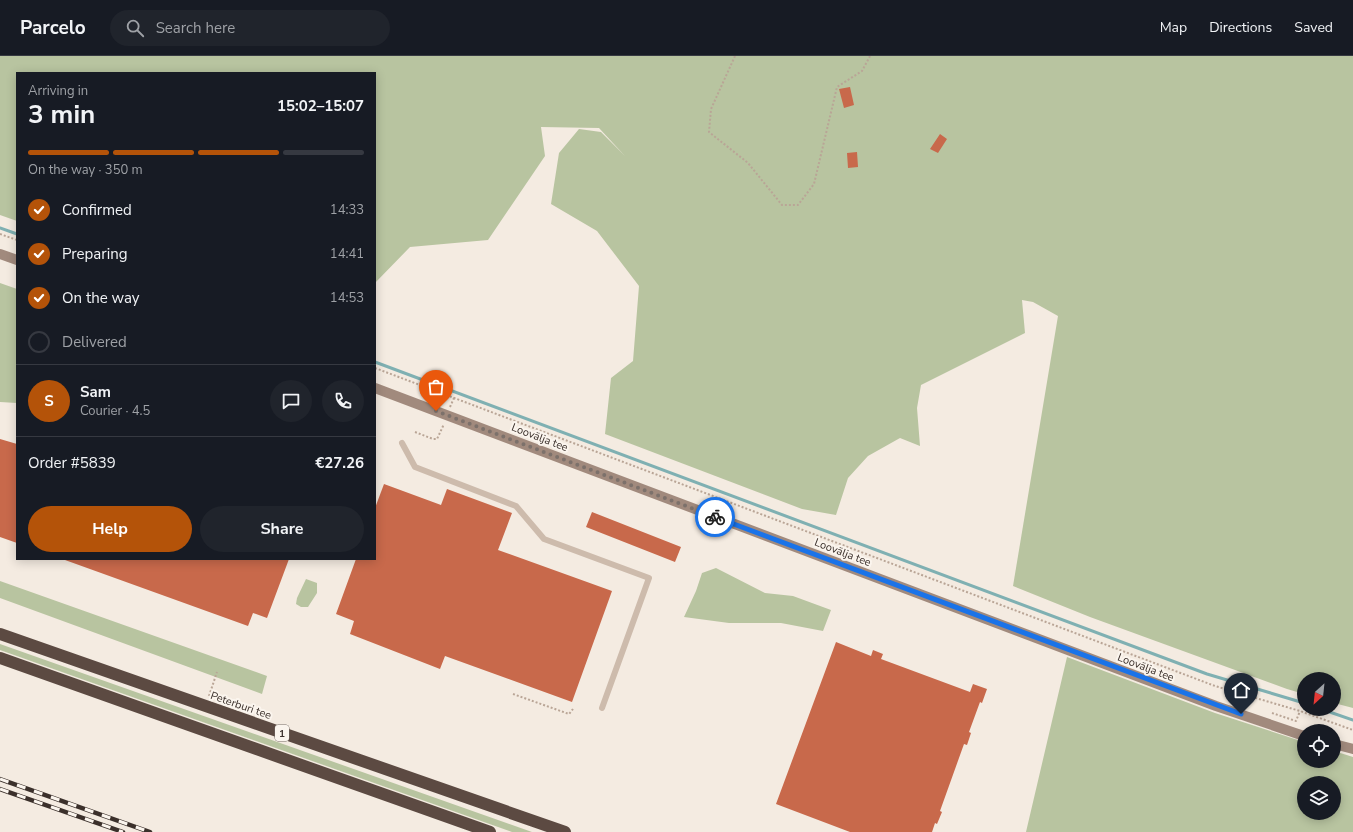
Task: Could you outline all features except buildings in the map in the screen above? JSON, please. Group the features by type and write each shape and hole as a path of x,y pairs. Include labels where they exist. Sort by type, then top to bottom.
{"highway":[{"name":"Peterburi tee","path":"0,634 565,832"},
{"name":"1","path":"0,658 490,832"}],"street":[{"path":"0,254 16,260"},
{"name":"Loovälja tee","path":"376,388 448,412 1216,706 1297,734"},
{"path":"1341,746 1353,749"}],"lane":[{"path":"402,443 415,466 516,506 544,539 649,578 602,708"}],"path":[{"path":"735,56 711,109 709,132 748,163 782,205 798,205 814,184 837,87 862,71 870,56"},
{"path":"0,234 16,240"},
{"path":"376,368 1215,686 1297,710"},
{"path":"415,432 437,440 454,397"},
{"path":"206,707 217,672"},
{"path":"513,694 569,714 573,710"},
{"path":"1270,712 1296,721 1298,716"},
{"path":"1314,716 1353,730"}],"green space":[{"path":"0,56 1353,56 1353,708 1341,705 1341,672 1297,672 1297,692 1090,617 1013,586 1058,316 1033,302 1022,300 1025,333 921,385 917,408 920,446 900,438 868,456 848,478 836,515 802,509 605,434 611,378 633,361 639,286 597,231 551,204 559,153 579,129 601,132 625,156 599,128 541,127 545,156 488,240 410,247 376,282 376,72 16,72 16,221 0,215"},
{"path":"0,283 16,289 16,403 0,402"},
{"path":"716,568 765,593 793,596 831,610 823,631 781,623 729,623 684,617 696,591 702,573"},
{"path":"306,579 317,583 317,593 308,607 301,607 296,604 297,598"},
{"path":"0,581 267,676 262,694 0,598"},
{"path":"0,644 532,832 512,832 0,650"},
{"path":"1067,657 1215,713 1297,740 1297,768 1341,768 1341,753 1353,757 1353,832 1026,832"}],"waterway":[{"path":"0,228 16,234"},
{"path":"376,362 1207,674 1297,701"},
{"path":"1341,716 1353,720"}],"railway":[{"path":"0,779 150,832"},
{"path":"0,789 123,832"}],"way so far":[{"path":"436,411 715,517"}],"route":[{"path":"715,517 1216,706 1241,714"}]}
